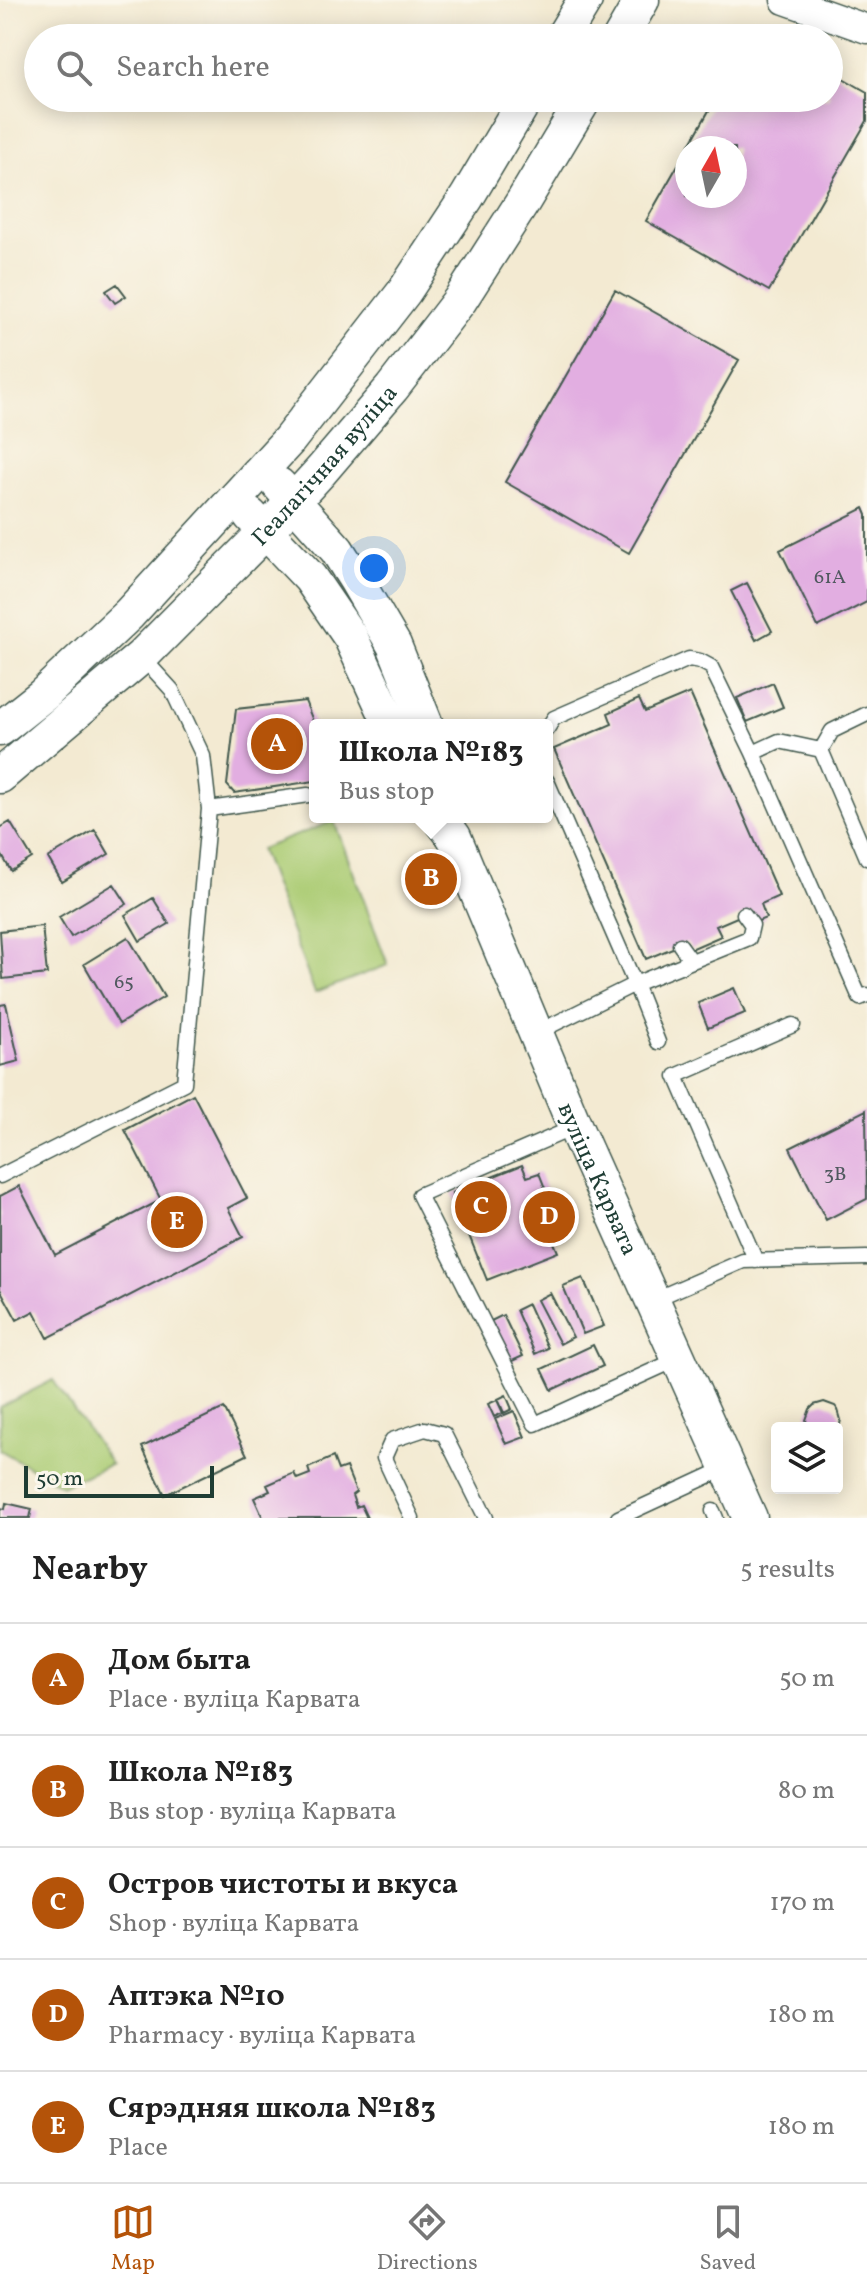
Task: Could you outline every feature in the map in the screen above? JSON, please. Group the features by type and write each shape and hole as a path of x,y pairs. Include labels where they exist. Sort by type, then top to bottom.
{"street":[{"path":"570,24 585,0"},
{"path":"628,24 642,0"},
{"path":"785,0 867,29"},
{"name":"Геалагічная вуліца","path":"0,729 43,695 129,614 264,469 404,292 467,197 518,112"},
{"name":"Геалагічная вуліца","path":"0,776 141,657 294,501 392,388 460,300 577,112"},
{"path":"264,469 337,550 394,645 424,719"},
{"path":"235,499 310,578 351,638 388,719"},
{"name":"вуліца Карвата","path":"449,824 575,1127 750,1518"}],"lane":[{"path":"0,1176 184,1083 209,809 203,756 172,690 141,657"},
{"path":"553,720 689,659 711,667 753,753 860,998 867,995"},
{"path":"821,750 832,731 867,714"},
{"path":"753,753 779,741 821,750"},
{"path":"821,750 867,858"},
{"path":"209,809 308,795"},
{"path":"553,795 658,1042"},
{"path":"536,1033 635,984 749,938 752,925 744,914"},
{"path":"680,945 688,956 683,966"},
{"path":"756,1261 676,1076 793,1025"},
{"path":"575,1127 419,1195 535,1424 679,1358"},
{"path":"652,1300 743,1261 867,1258"},
{"path":"412,1518 384,1458 392,1440 425,1429 444,1434 486,1518"},
{"path":"618,1518 727,1467"}],"green space":[{"path":"335,823 388,965 315,993 260,849"},
{"path":"53,1380 111,1464 62,1486 0,1450 0,1407"}],"building":[{"path":"843,78 867,92 867,121 769,291 646,221 675,170 675,208 747,208 747,136 695,136 708,112 843,112"},
{"path":"117,284 126,296 115,303 106,291"},
{"path":"615,290 739,360 629,553 505,482"},
{"path":"864,508 867,515 867,602 818,627 780,550"},
{"path":"747,583 772,631 756,640 731,591"},
{"path":"773,683 783,707 747,722 737,698"},
{"path":"690,693 779,896 761,904 766,918 756,922 751,911 716,926 721,936 691,949 687,942 646,959 554,749 612,724 608,713 639,699 645,712"},
{"path":"305,701 312,719 309,719 309,782 234,793 227,785 236,709"},
{"path":"10,822 32,858 11,871 0,852 0,828"},
{"path":"95,830 109,854 62,882 48,858"},
{"path":"114,884 127,904 71,937 59,917"},
{"path":"153,898 169,924 140,941 125,915"},
{"path":"42,926 47,974 3,979 0,931"},
{"path":"128,937 164,997 119,1024 84,964"},
{"path":"734,988 745,1013 708,1028 698,1003"},
{"path":"6,1004 19,1061 0,1066 0,1005"},
{"path":"193,1094 247,1198 228,1208 243,1237 48,1338 34,1311 17,1320 0,1289 0,1196 19,1186 55,1255 161,1200 125,1130"},
{"path":"866,1110 867,1199 826,1220 790,1148"},
{"path":"522,1165 527,1177 539,1173 558,1221 547,1226 558,1252 487,1280 452,1193"},
{"path":"583,1278 604,1326 583,1334 563,1286"},
{"path":"550,1293 573,1337 560,1344 537,1300"},
{"path":"528,1304 548,1348 535,1354 516,1310"},
{"path":"503,1315 523,1356 510,1362 489,1322"},
{"path":"593,1345 603,1366 552,1390 542,1369"},
{"path":"506,1395 512,1409 504,1413 498,1399"},
{"path":"497,1400 503,1413 494,1417 488,1404"},
{"path":"824,1402 835,1406 840,1422 807,1422 814,1405"},
{"path":"224,1408 247,1455 165,1495 142,1447"},
{"path":"514,1411 525,1437 506,1444 495,1419"},
{"path":"333,1457 338,1470 346,1467 356,1492 352,1495 356,1507 361,1505 367,1518 263,1518 254,1498 270,1491 267,1485 294,1473 297,1479 310,1474 308,1468"},
{"path":"6,1503 32,1509 30,1518 0,1518 0,1508 5,1509"}],"place":[{"name":"Дом быта","path":"277,744"},
{"name":"Школа №183","path":"431,879"},
{"name":"Остров чистоты и вкуса","path":"481,1207"},
{"name":"Аптэка №10","path":"549,1217"},
{"name":"Сярэдняя школа №183","path":"177,1222"}]}
